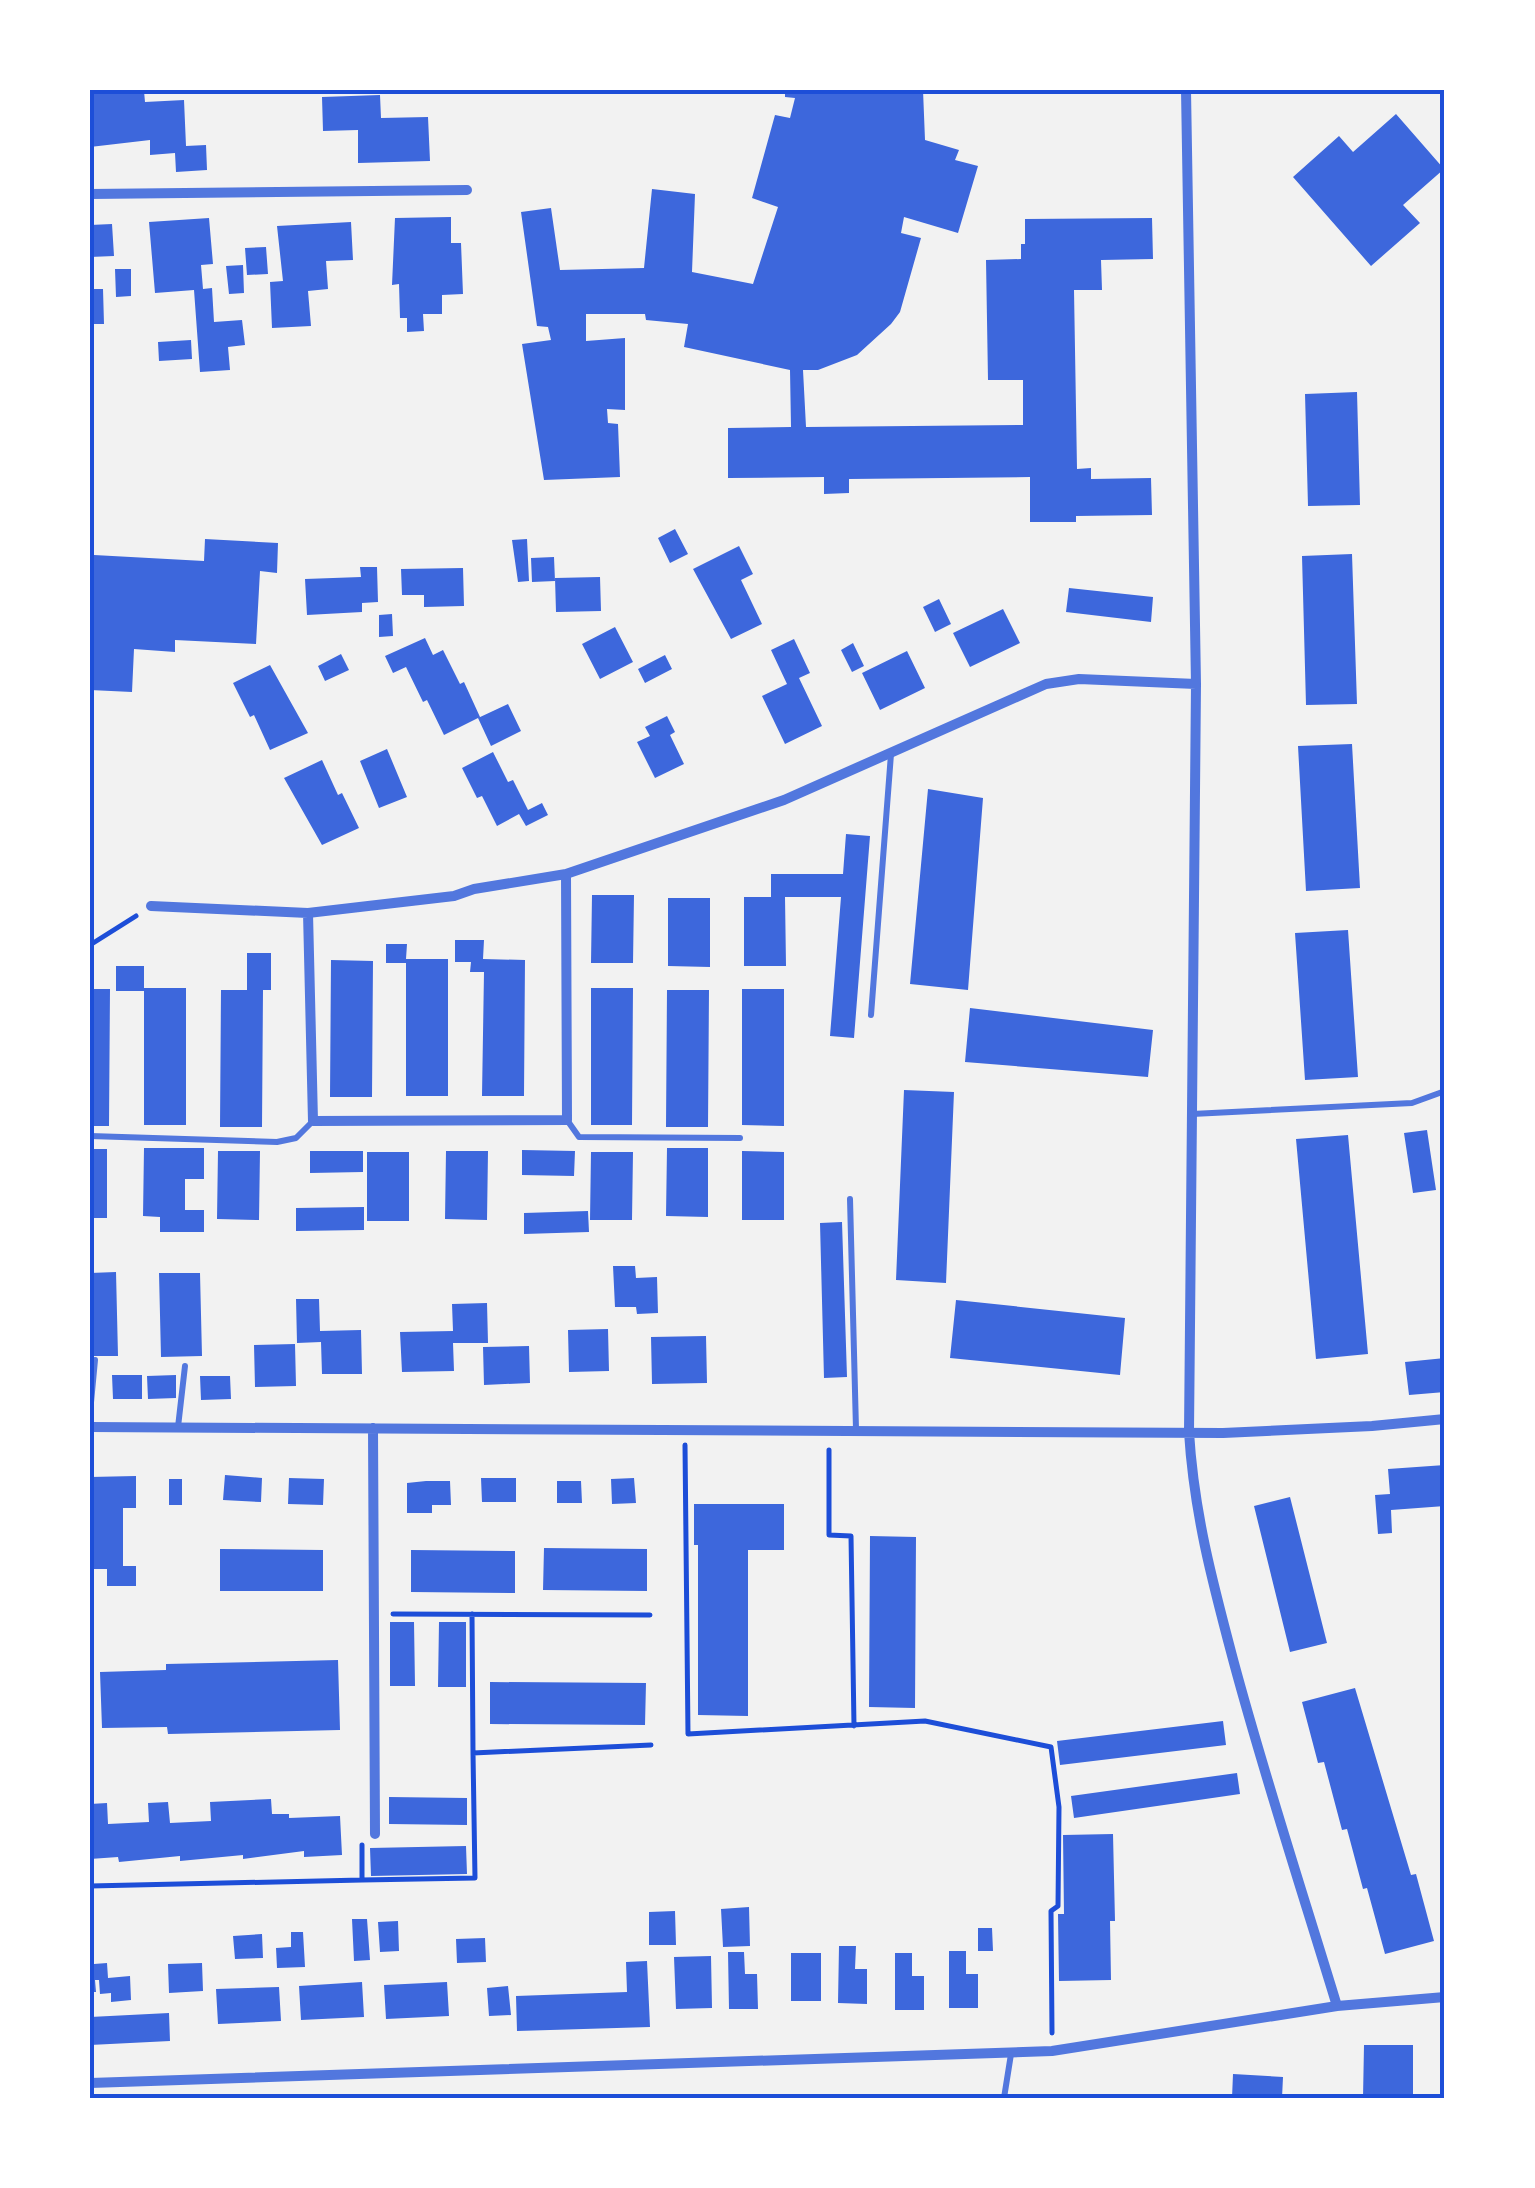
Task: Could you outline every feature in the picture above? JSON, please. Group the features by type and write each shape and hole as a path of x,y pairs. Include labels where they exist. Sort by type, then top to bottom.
{"street":[{"path":"1186,90 1196,684 1189,1432 1192,1491 1248,1716 1337,2006"},
{"path":"90,194 467,190"},
{"path":"151,906 308,913 437,898 566,874 784,800 1046,684 1080,679 1196,684"},
{"path":"308,913 313,1121 567,1120 566,874"},
{"path":"90,1427 1189,1432 1372,1426 1445,1418"},
{"path":"374,1428 375,1834"},
{"path":"90,2083 1052,2051 1337,2006 1445,1997"}],"lane":[{"path":"871,1014 891,752"},
{"path":"1192,1114 1412,1103 1445,1091"},
{"path":"567,1120 579,1137 740,1138"},
{"path":"90,1136 278,1142 296,1138 313,1121"},
{"path":"850,1199 856,1429"},
{"path":"90,1413 95,1360"},
{"path":"178,1427 185,1366"},
{"path":"1004,2098 1011,2052"}],"path":[{"path":"90,945 151,906"},
{"path":"684,1428 688,1734 925,1721 1051,1747 1059,1807 1058,1906 1052,1912 1052,2051"},
{"path":"829,1429 829,1535 851,1536 854,1726"},
{"path":"372,1614 650,1615"},
{"path":"90,1886 475,1878 472,1614"},
{"path":"473,1753 651,1745"},
{"path":"362,1880 362,1834 375,1834"}],"building":[{"path":"785,90 923,90 925,140 959,150 955,160 978,166 958,233 904,217 901,233 921,238 900,312 891,324 857,355 818,370 803,370 806,427 1023,425 1023,380 988,380 986,260 1021,259 1025,219 1152,218 1153,259 1101,260 1102,290 1074,290 1077,469 1091,468 1091,479 1151,478 1152,515 1076,516 1076,522 1030,522 1030,477 849,479 849,493 824,494 824,477 728,478 728,428 791,427 790,370 684,347 688,324 646,320 645,314 586,314 586,341 625,338 625,410 607,409 608,423 618,424 620,477 544,480 522,344 551,340 548,327 537,326 521,212 551,208 560,270 644,268 652,189 695,194 692,272 753,284 778,207 752,198 775,115 790,118 795,98 785,97"},
{"path":"144,91 145,102 184,100 186,146 206,145 207,170 176,172 175,153 150,155 150,140 90,147 90,94"},
{"path":"380,95 381,118 428,117 430,161 358,163 358,130 323,131 322,97"},
{"path":"1396,114 1444,169 1403,205 1420,223 1371,266 1293,177 1339,136 1353,152"},
{"path":"451,217 451,243 461,243 463,294 442,295 442,314 423,314 424,331 407,332 407,318 400,318 399,284 392,285 395,218"},
{"path":"209,218 213,264 201,265 203,289 212,288 214,322 242,320 245,345 228,347 230,370 200,372 194,290 155,293 149,222"},
{"path":"351,222 353,260 326,261 328,289 308,291 311,326 272,328 270,282 283,281 277,226"},
{"path":"112,224 114,256 90,257 90,225"},
{"path":"266,247 268,274 247,275 245,248"},
{"path":"243,265 244,293 229,294 226,266"},
{"path":"115,269 131,269 131,296 116,297"},
{"path":"90,289 103,289 104,324 90,324"},
{"path":"191,340 192,359 159,361 158,342"},
{"path":"1357,392 1360,505 1308,506 1305,394"},
{"path":"675,529 688,554 670,563 658,538"},
{"path":"205,539 278,543 277,573 260,571 256,644 175,640 175,652 134,649 132,692 90,690 94,555 204,561"},
{"path":"527,539 529,581 518,582 512,540"},
{"path":"739,546 753,574 741,580 762,624 731,639 693,569"},
{"path":"1352,554 1357,704 1306,705 1302,556"},
{"path":"554,557 555,581 532,582 531,558"},
{"path":"360,567 377,567 378,602 362,603 362,612 307,615 305,579 361,577"},
{"path":"463,568 464,606 424,607 424,595 402,595 401,569"},
{"path":"600,577 601,611 556,612 555,578"},
{"path":"1069,588 1153,597 1151,622 1066,612"},
{"path":"939,599 951,624 935,632 923,607"},
{"path":"1003,609 1020,643 970,667 953,633"},
{"path":"392,614 393,636 379,637 379,615"},
{"path":"615,627 633,662 600,679 582,644"},
{"path":"425,638 433,655 443,650 480,717 444,735 406,667 393,673 385,656"},
{"path":"794,639 810,673 799,678 822,726 785,744 762,696 787,684 771,650"},
{"path":"853,643 864,666 852,672 841,650"},
{"path":"907,651 925,688 880,710 862,673"},
{"path":"341,654 349,670 325,681 318,666"},
{"path":"665,655 672,669 645,683 638,669"},
{"path":"270,665 308,733 270,750 233,683"},
{"path":"508,704 521,731 491,746 478,718"},
{"path":"667,716 675,732 670,735 684,764 655,778 637,742 650,736 645,727"},
{"path":"1352,744 1360,888 1306,891 1298,746"},
{"path":"387,749 407,797 379,808 360,761"},
{"path":"493,752 528,810 542,803 548,815 526,826 519,814 497,826 462,768"},
{"path":"322,760 359,828 322,845 284,778"},
{"path":"928,789 983,798 968,990 910,984"},
{"path":"846,834 870,836 854,1038 830,1036 841,897 785,897 786,966 744,966 744,897 771,897 771,874 843,874"},
{"path":"592,895 634,895 633,963 591,963"},
{"path":"668,898 710,898 710,967 668,966"},
{"path":"1348,930 1358,1077 1305,1080 1295,933"},
{"path":"455,940 484,940 483,959 525,960 524,1096 482,1096 484,972 470,972 471,962 455,962"},
{"path":"386,944 407,944 406,959 448,959 448,1096 406,1096 406,963 386,963"},
{"path":"247,953 271,953 271,990 263,990 262,1127 220,1127 221,990 247,990"},
{"path":"331,960 373,961 372,1097 330,1097"},
{"path":"116,966 144,966 144,988 186,988 186,1125 144,1125 144,991 116,991"},
{"path":"591,988 633,988 632,1125 591,1125"},
{"path":"90,989 110,989 109,1126 90,1126"},
{"path":"742,989 784,989 784,1126 742,1125"},
{"path":"667,990 709,990 708,1127 666,1127"},
{"path":"970,1008 1153,1030 1148,1077 965,1062"},
{"path":"904,1090 954,1092 946,1283 896,1280"},
{"path":"1427,1130 1436,1190 1413,1193 1404,1133"},
{"path":"1348,1135 1368,1354 1316,1359 1296,1139"},
{"path":"144,1148 204,1148 204,1179 185,1179 185,1210 204,1210 204,1232 160,1232 160,1217 143,1216"},
{"path":"667,1148 708,1148 708,1217 666,1216"},
{"path":"90,1149 107,1149 107,1218 90,1218"},
{"path":"522,1150 575,1151 574,1176 522,1175"},
{"path":"218,1151 260,1151 259,1220 217,1219"},
{"path":"310,1151 363,1151 363,1172 310,1173"},
{"path":"446,1151 488,1151 487,1220 445,1219"},
{"path":"742,1151 784,1152 784,1220 742,1220"},
{"path":"367,1152 409,1152 409,1221 367,1221"},
{"path":"591,1152 633,1152 632,1220 590,1220"},
{"path":"364,1207 364,1230 296,1231 296,1208"},
{"path":"588,1211 589,1232 524,1234 524,1213"},
{"path":"842,1222 847,1377 824,1378 820,1223"},
{"path":"613,1266 635,1266 636,1278 657,1277 658,1313 637,1314 636,1307 615,1307"},
{"path":"116,1272 118,1356 90,1356 90,1273"},
{"path":"159,1273 200,1273 202,1356 161,1357"},
{"path":"296,1299 319,1299 320,1331 361,1330 362,1374 322,1374 321,1342 297,1343"},
{"path":"956,1300 1125,1318 1120,1375 950,1358"},
{"path":"487,1303 488,1343 453,1343 454,1371 402,1372 400,1332 453,1331 452,1304"},
{"path":"608,1329 609,1371 569,1372 568,1330"},
{"path":"706,1336 707,1383 652,1384 651,1337"},
{"path":"295,1344 296,1386 255,1387 254,1345"},
{"path":"529,1346 530,1383 484,1385 483,1347"},
{"path":"1445,1358 1445,1392 1409,1395 1405,1362"},
{"path":"112,1375 142,1375 142,1399 113,1399"},
{"path":"176,1375 176,1398 148,1399 147,1376"},
{"path":"200,1376 230,1376 231,1399 201,1400"},
{"path":"1445,1465 1445,1506 1391,1510 1392,1533 1378,1534 1375,1495 1390,1494 1388,1469"},
{"path":"225,1475 262,1478 261,1502 223,1500"},
{"path":"136,1476 136,1508 123,1508 123,1566 136,1566 136,1586 107,1586 107,1569 90,1569 90,1477"},
{"path":"289,1478 324,1479 323,1505 288,1504"},
{"path":"481,1478 516,1478 516,1502 482,1502"},
{"path":"634,1478 636,1503 612,1504 611,1479"},
{"path":"169,1479 182,1479 182,1505 169,1505"},
{"path":"450,1481 451,1505 432,1505 432,1513 407,1513 407,1483"},
{"path":"557,1481 581,1481 582,1503 557,1503"},
{"path":"1290,1497 1327,1643 1290,1652 1254,1506"},
{"path":"694,1504 784,1504 784,1550 748,1550 748,1716 698,1715 698,1545 694,1545"},
{"path":"870,1536 916,1537 915,1708 869,1707"},
{"path":"544,1548 647,1549 647,1591 543,1590"},
{"path":"220,1549 323,1550 323,1591 220,1591"},
{"path":"411,1550 515,1551 515,1593 411,1592"},
{"path":"390,1622 414,1622 415,1686 390,1686"},
{"path":"439,1622 466,1622 466,1687 438,1687"},
{"path":"338,1660 340,1730 168,1734 167,1727 102,1728 100,1672 166,1670 166,1664"},
{"path":"490,1682 646,1683 645,1725 490,1724"},
{"path":"1355,1688 1434,1941 1385,1954 1347,1829 1342,1830 1324,1762 1318,1763 1302,1702"},
{"path":"1223,1721 1226,1745 1060,1765 1057,1741"},
{"path":"1237,1773 1240,1794 1074,1818 1071,1796"},
{"path":"389,1797 467,1798 467,1825 389,1824"},
{"path":"271,1799 272,1814 289,1814 289,1818 340,1816 342,1855 304,1857 304,1851 243,1859 243,1855 180,1861 180,1856 119,1862 118,1857 90,1859 90,1804 107,1803 108,1824 149,1822 148,1803 168,1802 170,1823 211,1821 210,1802"},
{"path":"1113,1834 1115,1921 1110,1921 1111,1980 1059,1981 1058,1914 1064,1914 1063,1835"},
{"path":"466,1846 467,1874 371,1876 370,1848"},
{"path":"749,1907 750,1946 723,1947 721,1909"},
{"path":"675,1911 676,1945 649,1945 649,1912"},
{"path":"352,1919 367,1919 370,1960 354,1961"},
{"path":"398,1921 399,1951 380,1952 378,1922"},
{"path":"978,1928 992,1928 993,1951 978,1951"},
{"path":"291,1932 303,1932 305,1967 277,1968 276,1948 291,1947"},
{"path":"262,1934 263,1958 235,1959 233,1936"},
{"path":"485,1938 486,1962 457,1963 456,1939"},
{"path":"839,1946 856,1946 855,1969 867,1969 867,2004 838,2003"},
{"path":"90,1951 94,1964 107,1963 108,1978 130,1976 131,2000 111,2002 111,1993 100,1994 99,1980 95,1980 96,1992 90,1992"},
{"path":"949,1951 966,1951 966,1974 978,1974 978,2008 949,2008"},
{"path":"728,1952 744,1952 745,1974 757,1974 758,2009 729,2009"},
{"path":"791,1953 821,1953 821,2001 791,2001"},
{"path":"895,1953 912,1953 912,1976 924,1976 924,2010 895,2010"},
{"path":"711,1956 712,2008 676,2009 674,1957"},
{"path":"647,1961 650,2027 517,2031 516,1996 627,1992 626,1962"},
{"path":"202,1963 203,1991 169,1993 168,1964"},
{"path":"362,1982 364,2017 301,2020 299,1986"},
{"path":"447,1982 449,2016 386,2019 384,1985"},
{"path":"508,1986 511,2015 489,2016 487,1988"},
{"path":"279,1987 281,2021 218,2024 216,1989"},
{"path":"169,2013 170,2041 90,2045 90,2017"},
{"path":"1364,2045 1413,2045 1413,2098 1363,2098"},
{"path":"1233,2074 1283,2077 1282,2098 1232,2098"}]}
